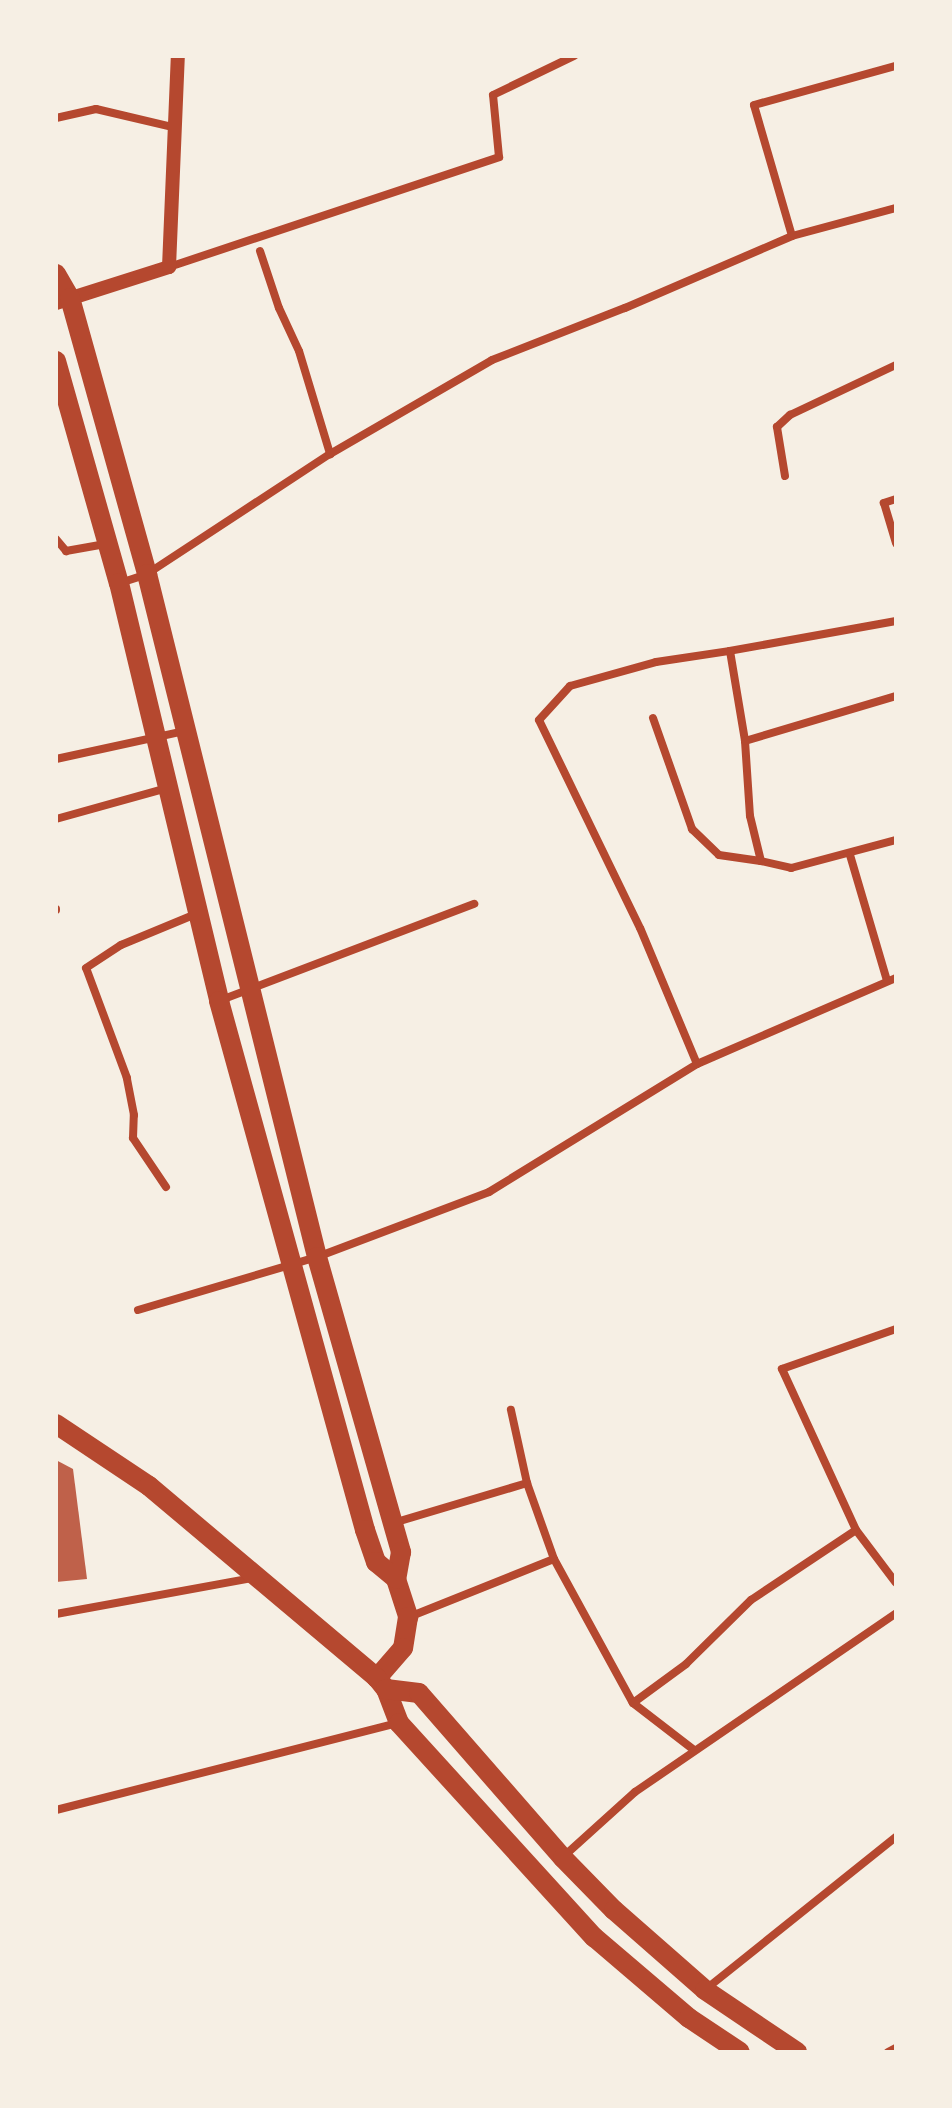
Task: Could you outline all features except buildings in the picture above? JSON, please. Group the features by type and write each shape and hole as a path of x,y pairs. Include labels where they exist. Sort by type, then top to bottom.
{"main road":[{"path":"56,274 147,574 317,1257 390,1524 401,1552 396,1579 408,1617 403,1648 381,1683"},
{"path":"56,361 119,583 219,1001 343,1446 376,1562 396,1579"},
{"path":"56,1424 149,1486 261,1577 381,1683 399,1723 594,1937 689,2018 740,2052"},
{"path":"343,1446 367,1440"},
{"path":"381,1683 419,1693 563,1858 614,1910 705,1990 797,2052"}],"street":[{"path":"169,267 178,56"},
{"path":"63,300 499,157 493,95 574,56"},
{"path":"792,236 754,105 896,66"},
{"path":"56,118 96,109 173,127"},
{"path":"119,583 147,574 330,454 492,360 625,308 792,236 896,208"},
{"path":"260,251 279,308 299,351 330,454"},
{"path":"785,476 777,427 790,415 896,365"},
{"path":"896,499 884,503 896,543"},
{"path":"56,539 66,551 108,543"},
{"path":"697,1064 640,928 539,720 570,686 656,662 896,621"},
{"path":"730,651 745,741 750,816 761,861"},
{"path":"745,741 896,696"},
{"path":"653,718 692,829 719,855 791,868 850,855 896,840"},
{"path":"56,759 185,730"},
{"path":"56,819 170,787"},
{"path":"138,1310 317,1257 489,1192 697,1064 892,980 850,855"},
{"path":"219,1001 474,904"},
{"path":"166,1187 133,1138 134,1115 127,1078 86,968 121,945 197,913"},
{"path":"896,1329 782,1369 856,1530 896,1583"},
{"path":"511,1410 527,1483 554,1559 633,1703 694,1750"},
{"path":"390,1524 527,1483"},
{"path":"633,1703 686,1664 751,1600 856,1530"},
{"path":"408,1617 554,1559"},
{"path":"56,1614 261,1577"},
{"path":"563,1858 635,1792 896,1613"},
{"path":"56,1810 399,1723"},
{"path":"705,1990 896,1837"},
{"path":"888,2052 896,2048"}]}
